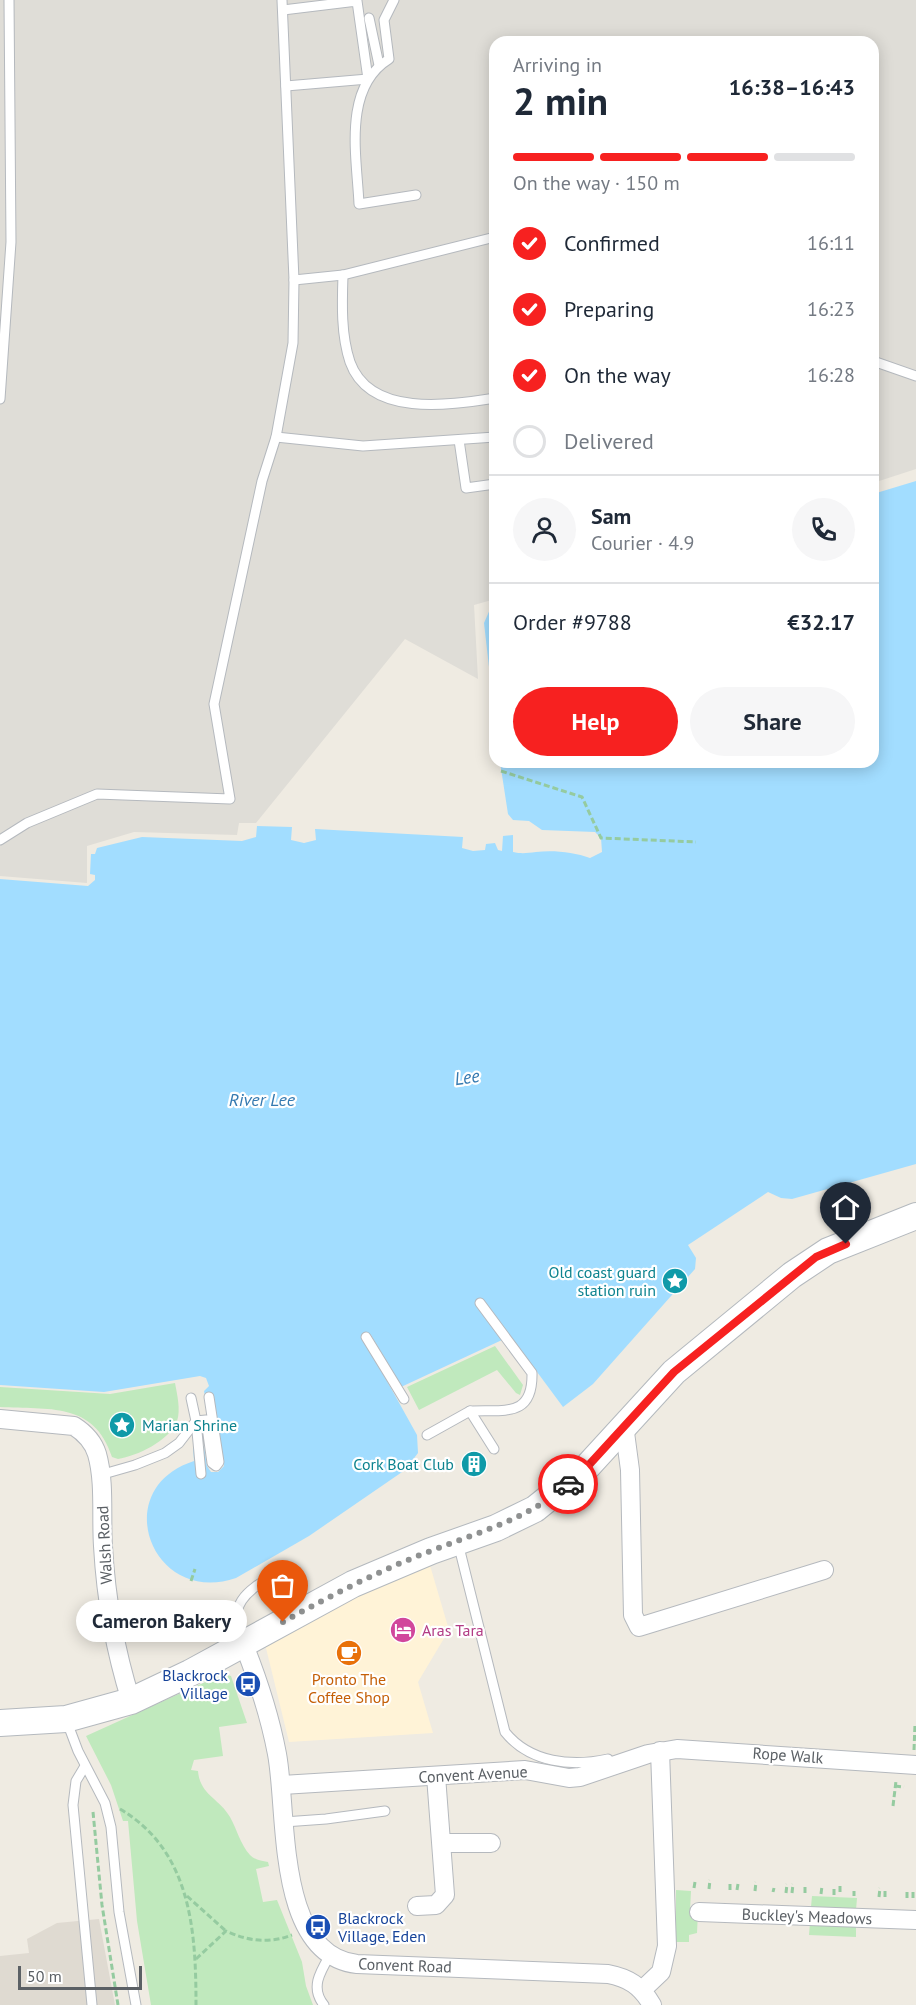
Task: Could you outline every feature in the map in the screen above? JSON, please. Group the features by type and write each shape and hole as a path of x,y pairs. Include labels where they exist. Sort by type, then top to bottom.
{"main road":[{"path":"0,1723 66,1719 131,1701 190,1673 352,1585 457,1541 512,1521 556,1495 587,1467 674,1372 816,1257 916,1216"}],"street":[{"name":"Walsh Road","path":"0,1419 74,1426 84,1432 92,1443 100,1475 107,1602 116,1651 131,1701"},
{"path":"624,1425 630,1470 633,1616 639,1626 824,1570"},
{"path":"241,1646 260,1687 274,1737 282,1785 287,1855 297,1902 312,1937 330,1955"},
{"path":"647,1998 661,1972 667,1946 660,1751"},
{"name":"Convent Avenue","path":"282,1785 525,1770 569,1778 592,1774 660,1751"},
{"name":"Rope Walk","path":"660,1751 915,1758"},
{"path":"417,1906 436,1905 444,1899 446,1888 436,1776"},
{"path":"442,1843 491,1844"},
{"name":"Buckley's Meadows","path":"699,1912 916,1920"},
{"name":"Convent Road","path":"330,1955 357,1964 608,1974 623,1977 647,1998"}],"lane":[{"path":"0,399 11,242 9,0"},
{"path":"378,61 389,59 384,20 394,0"},
{"path":"0,840 27,824 97,794 230,799 214,704 262,481 276,437 293,343 294,280 283,5 357,1 368,79"},
{"path":"369,18 378,61 368,79 355,124 359,204 416,195"},
{"path":"286,86 368,79"},
{"path":"0,126 11,126"},
{"path":"294,280 344,275 489,239"},
{"path":"344,275 345,343 351,364 367,386 395,400 415,404 462,403 489,399"},
{"path":"879,363 916,376"},
{"path":"276,437 363,446 489,438"},
{"path":"459,440 466,488 489,485"},
{"path":"427,1435 470,1411 519,1408 526,1402 532,1373 480,1303"},
{"path":"366,1337 404,1399"},
{"path":"100,1475 135,1465 165,1452 179,1443 196,1421 206,1420 212,1463 218,1465 209,1397"},
{"path":"191,1398 196,1421 201,1474"},
{"path":"470,1411 494,1449"},
{"path":"457,1541 505,1732 511,1740 531,1752 563,1763 594,1762 623,1757 632,1760"},
{"path":"241,1646 234,1620 239,1604 247,1593 278,1572"},
{"path":"66,1719 83,1770 105,1803 111,1827 119,1912 136,2005"},
{"path":"83,1770 74,1790 73,1805 93,2005"},
{"path":"284,1822 385,1811"},
{"path":"324,2005 317,1994 317,1984 330,1955"}],"path":[{"path":"501,771 582,797 602,838 696,842"},
{"path":"191,1581 195,1569"},
{"path":"915,1724 915,1758"},
{"path":"83,1770 92,1802 102,1905 118,2005"},
{"path":"893,1806 896,1776"},
{"path":"895,1786 904,1787"},
{"path":"115,1806 132,1816 164,1848 177,1870 187,1895 192,1948 196,1959 196,2005"},
{"path":"709,1889 710,1880"},
{"path":"730,1881 730,1890"},
{"path":"694,1882 694,1888"},
{"path":"755,1891 756,1882"},
{"path":"737,1890 738,1884"},
{"path":"786,1893 787,1884"},
{"path":"792,1893 793,1884"},
{"path":"805,1886 805,1893"},
{"path":"821,1894 822,1886"},
{"path":"834,1886 834,1895"},
{"path":"840,1886 840,1895"},
{"path":"879,1897 880,1888"},
{"path":"885,1888 885,1897"},
{"path":"907,1898 908,1889"},
{"path":"913,1889 913,1898"},
{"path":"187,1895 226,1931 261,1941 278,1941 294,1935"},
{"path":"196,1959 226,1931"}],"shaded area":[{"path":"0,0 916,0 916,469 879,481 879,36 489,36 489,601 474,605 478,679 405,639 256,823 239,823 237,835 134,832 87,846 87,883 0,876"},
{"path":"429,1562 449,1630 418,1682 433,1733 289,1742 265,1644 322,1615 323,1610"},
{"path":"99,1919 115,2005 0,2005 0,1956 29,1953 27,1939 57,1923"}],"green space":[{"path":"495,1346 523,1385 520,1395 497,1370 419,1410 407,1387"},
{"path":"175,1383 179,1412 173,1428 152,1446 134,1455 118,1459 112,1457 104,1439 94,1426 81,1417 52,1409 0,1407 0,1387 110,1394"},
{"path":"223,1674 231,1676 247,1723 219,1727 223,1756 194,1760 191,1770 198,1771 202,1786 226,1811 250,1855 268,1862 269,1866 256,1869 263,1902 277,1900 302,1962 306,1986 313,2005 151,2005 137,1921 128,1821 123,1821 111,1785 86,1736"},
{"path":"676,1890 691,1891 690,1911 698,1912 697,1933 689,1935 689,1942 676,1942"},
{"path":"812,1896 857,1898 856,1910 811,1907"},
{"path":"810,1923 856,1926 856,1937 809,1935"}],"water":[{"name":"River Lee","path":"916,481 916,1164 792,1199 781,1198 768,1192 688,1245 696,1258 695,1269 593,1384 563,1407 483,1299 477,1303 502,1340 401,1387 371,1335 363,1338 417,1435 418,1453 405,1470 309,1536 236,1578 207,1582 182,1576 163,1561 151,1541 147,1518 152,1495 167,1475 194,1461 193,1448 204,1446 207,1466 211,1472 218,1472 224,1466 219,1435 213,1436 204,1391 209,1386 206,1378 200,1376 104,1392 0,1385 0,879 88,886 95,880 95,875 90,874 91,854 95,854 97,848 142,837 242,841 256,837 257,826 292,827 291,840 304,843 316,840 315,829 463,837 462,848 473,851 485,850 486,844 495,843 498,850 502,851 503,836 513,835 513,852 556,851 590,858 602,852 601,838 595,832 542,830 529,821 513,820 508,814 501,768 879,768 879,492"},
{"path":"489,612 489,667 484,623"}],"way so far":[{"path":"283,1622 352,1585 404,1562 512,1521 535,1509 568,1484"}],"place":[{"name":"Old coast guard station ruin","path":"675,1281"},
{"name":"Marian Shrine","path":"122,1425"},
{"name":"Cork Boat Club","path":"474,1464"},
{"name":"Cameron Bakery","path":"283,1622"},
{"name":"Aras Tara","path":"403,1630"},
{"name":"Pronto The Coffee Shop","path":"349,1653"},
{"name":"Blackrock Village","path":"248,1684"},
{"name":"Blackrock Village, Eden","path":"318,1927"}],"route":[{"path":"568,1484 587,1467 674,1372 816,1257 846,1244"}],"water label":[{"name":"Lee","path":"467,1077"}]}
